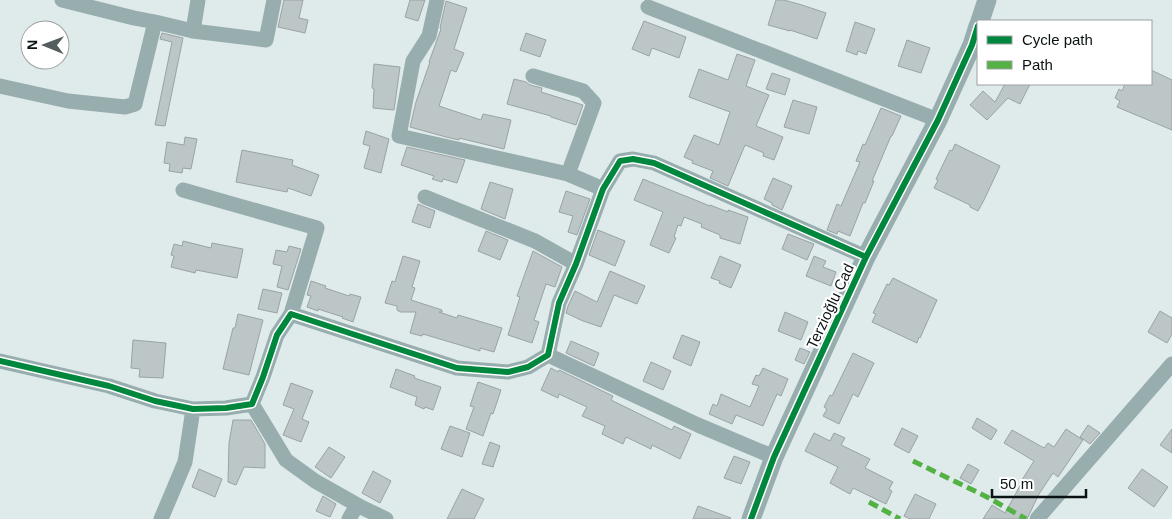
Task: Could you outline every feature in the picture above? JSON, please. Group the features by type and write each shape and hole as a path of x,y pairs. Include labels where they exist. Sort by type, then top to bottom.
{"street":[{"path":"62,0 193,32 266,40 274,0"},
{"path":"193,32 198,0"},
{"path":"437,0 429,36 413,61 399,136 568,174 603,189"},
{"path":"980,20 987,0"},
{"path":"648,7 938,120"},
{"path":"0,86 68,101 125,107 135,104 155,22"},
{"name":"Terzioğlu Cad","path":"751,519 774,457 866,257 938,120 972,45 977,29"},
{"path":"533,76 583,91 594,103 568,174"},
{"path":"291,314 457,368 508,372 528,367 548,355 560,303 603,189 620,161 633,160 654,163 866,257"},
{"path":"183,190 317,228 291,314 277,335 252,404"},
{"path":"425,197 535,241 576,264"},
{"path":"548,355 698,425 774,457"},
{"path":"0,361 108,386 155,401 193,408 226,408 252,404"},
{"path":"1037,519 1172,364"},
{"path":"252,404 286,460 315,481 386,519"},
{"path":"161,519 185,462 193,408"},
{"path":"349,519 357,505"}],"building":[{"path":"284,0 303,0 299,18 308,20 305,33 278,27"},
{"path":"410,0 425,0 418,21 405,17"},
{"path":"776,0 784,0 826,13 817,39 768,25"},
{"path":"446,1 467,8 454,49 464,53 456,72 451,70 439,106 481,120 483,114 511,120 504,149 459,138 459,140 446,137 410,127 416,102 441,29"},
{"path":"644,21 686,37 679,58 652,48 649,56 632,49"},
{"path":"855,22 875,29 866,54 858,51 857,55 846,51"},
{"path":"162,33 183,38 165,126 155,125 172,42 160,39"},
{"path":"526,33 546,40 540,57 520,50"},
{"path":"907,40 930,48 921,73 898,66"},
{"path":"737,54 755,60 746,86 769,95 756,126 783,137 774,160 763,156 764,153 745,145 728,186 710,178 713,171 692,163 693,161 684,157 694,135 719,145 730,112 689,97 699,69 728,80"},
{"path":"374,64 400,67 394,110 373,108"},
{"path":"1152,70 1172,80 1172,130 1117,107 1120,101 1115,98 1119,89 1122,91 1125,85 1152,85"},
{"path":"772,73 790,79 785,95 766,89"},
{"path":"514,79 542,88 541,92 583,105 576,125 507,104"},
{"path":"1004,85 1030,85 1020,104 1008,98 987,120 970,105 983,91 995,102"},
{"path":"793,100 817,107 809,134 784,127"},
{"path":"881,108 901,116 850,236 838,231 837,234 827,230 837,204 841,206 860,162 856,161"},
{"path":"366,131 389,139 381,173 364,168 370,146 363,144"},
{"path":"185,137 197,139 191,169 183,168 182,173 169,171 170,164 164,163 167,142 184,145"},
{"path":"955,144 1000,166 978,211 970,207 970,205 934,188 938,180 936,179 950,150 952,151"},
{"path":"407,147 465,160 457,183 443,179 442,182 432,179 434,176 401,165"},
{"path":"242,150 293,160 292,165 319,175 311,196 288,188 287,192 236,182"},
{"path":"773,178 792,186 782,210 764,199"},
{"path":"643,179 710,206 748,217 740,244 720,238 720,235 701,227 702,224 684,217 681,226 678,225 674,237 676,238 669,253 650,245 663,212 634,200"},
{"path":"490,182 513,189 505,219 481,209"},
{"path":"566,191 590,199 577,235 568,232 573,216 559,212"},
{"path":"418,204 435,211 430,228 412,222"},
{"path":"598,230 625,241 615,266 589,255"},
{"path":"486,231 508,240 500,260 478,251"},
{"path":"788,234 814,244 807,260 782,249"},
{"path":"183,241 211,248 212,243 243,249 237,278 196,270 195,273 171,267 174,256 171,255 174,244 182,246"},
{"path":"289,246 301,249 288,290 277,287 282,266 273,264 276,250 287,252"},
{"path":"533,251 562,267 555,287 546,284 534,320 539,322 532,343 508,335 520,297 517,296"},
{"path":"403,256 420,261 412,287 415,288 411,300 442,310 442,312 439,312 457,318 458,315 502,328 494,352 480,348 480,351 423,334 422,336 410,333 416,312 400,312 397,310 397,306 385,303 392,281 395,282"},
{"path":"720,256 741,265 731,288 711,278"},
{"path":"814,256 826,261 823,267 836,272 831,286 806,276"},
{"path":"610,271 645,286 637,304 614,295 601,327 566,313 575,291 597,302"},
{"path":"893,278 937,300 917,343 872,322 876,314 873,313 887,284 889,285"},
{"path":"311,281 349,296 350,294 361,297 353,322 343,317 307,307 311,296 307,295"},
{"path":"263,289 282,293 277,313 258,309"},
{"path":"1160,311 1172,318 1172,334 1167,343 1148,332"},
{"path":"785,312 808,322 801,340 778,331"},
{"path":"238,314 263,320 249,375 223,369"},
{"path":"682,335 700,342 691,366 673,358"},
{"path":"133,340 166,343 163,378 139,377 140,369 131,368"},
{"path":"571,341 599,353 594,366 566,353"},
{"path":"800,348 810,352 804,364 795,360"},
{"path":"853,353 874,363 858,397 853,394 839,424 823,416 827,409 824,407 830,395 832,396"},
{"path":"651,362 671,371 663,390 643,381"},
{"path":"551,368 613,396 611,400 672,430 674,426 691,434 680,459 652,445 651,449 626,437 623,444 602,434 605,426 582,416 587,407 559,394 558,398 541,390"},
{"path":"763,368 788,379 781,396 777,394 763,426 736,415 732,424 709,414 713,404 717,406 721,394 750,407 759,386 752,384 756,375 759,376"},
{"path":"396,369 415,376 414,378 441,387 433,410 415,405 417,397 390,387"},
{"path":"478,382 501,390 483,436 466,429 474,407 470,406"},
{"path":"291,383 313,391 302,419 309,422 301,442 283,435 294,409 283,405"},
{"path":"977,418 997,430 991,440 972,428"},
{"path":"233,420 251,420 265,444 265,468 244,467 236,485 228,482 229,443"},
{"path":"1088,425 1100,433 1090,444 1080,437"},
{"path":"450,426 470,433 462,457 441,449"},
{"path":"902,428 918,436 909,453 894,445"},
{"path":"1066,429 1083,440 1058,477 1053,473 1039,494 1027,519 983,519 992,505 1005,513 1020,483 1034,461 1004,443 1012,430 1044,448 1048,443 1054,447"},
{"path":"1172,429 1172,453 1160,445"},
{"path":"814,433 830,441 834,433 845,438 841,445 870,459 865,468 893,482 889,489 892,491 886,504 853,488 850,494 830,483 838,467 805,451"},
{"path":"490,442 500,446 493,467 482,464"},
{"path":"329,447 345,457 331,478 315,467"},
{"path":"734,456 750,462 741,484 724,478"},
{"path":"968,464 979,470 971,484 960,478"},
{"path":"199,469 222,479 215,497 192,487"},
{"path":"1142,469 1168,487 1154,507 1128,488"},
{"path":"373,471 391,481 380,503 362,493"},
{"path":"462,489 484,499 474,519 447,519"},
{"path":"915,494 936,504 929,519 910,519 904,516"},
{"path":"323,496 336,504 330,517 316,511"},
{"path":"698,506 731,518 693,519"}],"marked path":[{"path":"913,461 987,497 1026,519"},
{"path":"869,502 900,519"}],"cycle path":[{"path":"751,519 774,457 866,257 938,120 972,45 977,29"},
{"path":"0,361 109,386 155,401 193,409 226,408 252,404 277,335 291,314 457,368 508,372 528,367 548,355 559,303 576,264 603,189 620,161 633,159 654,163 866,257"}]}
